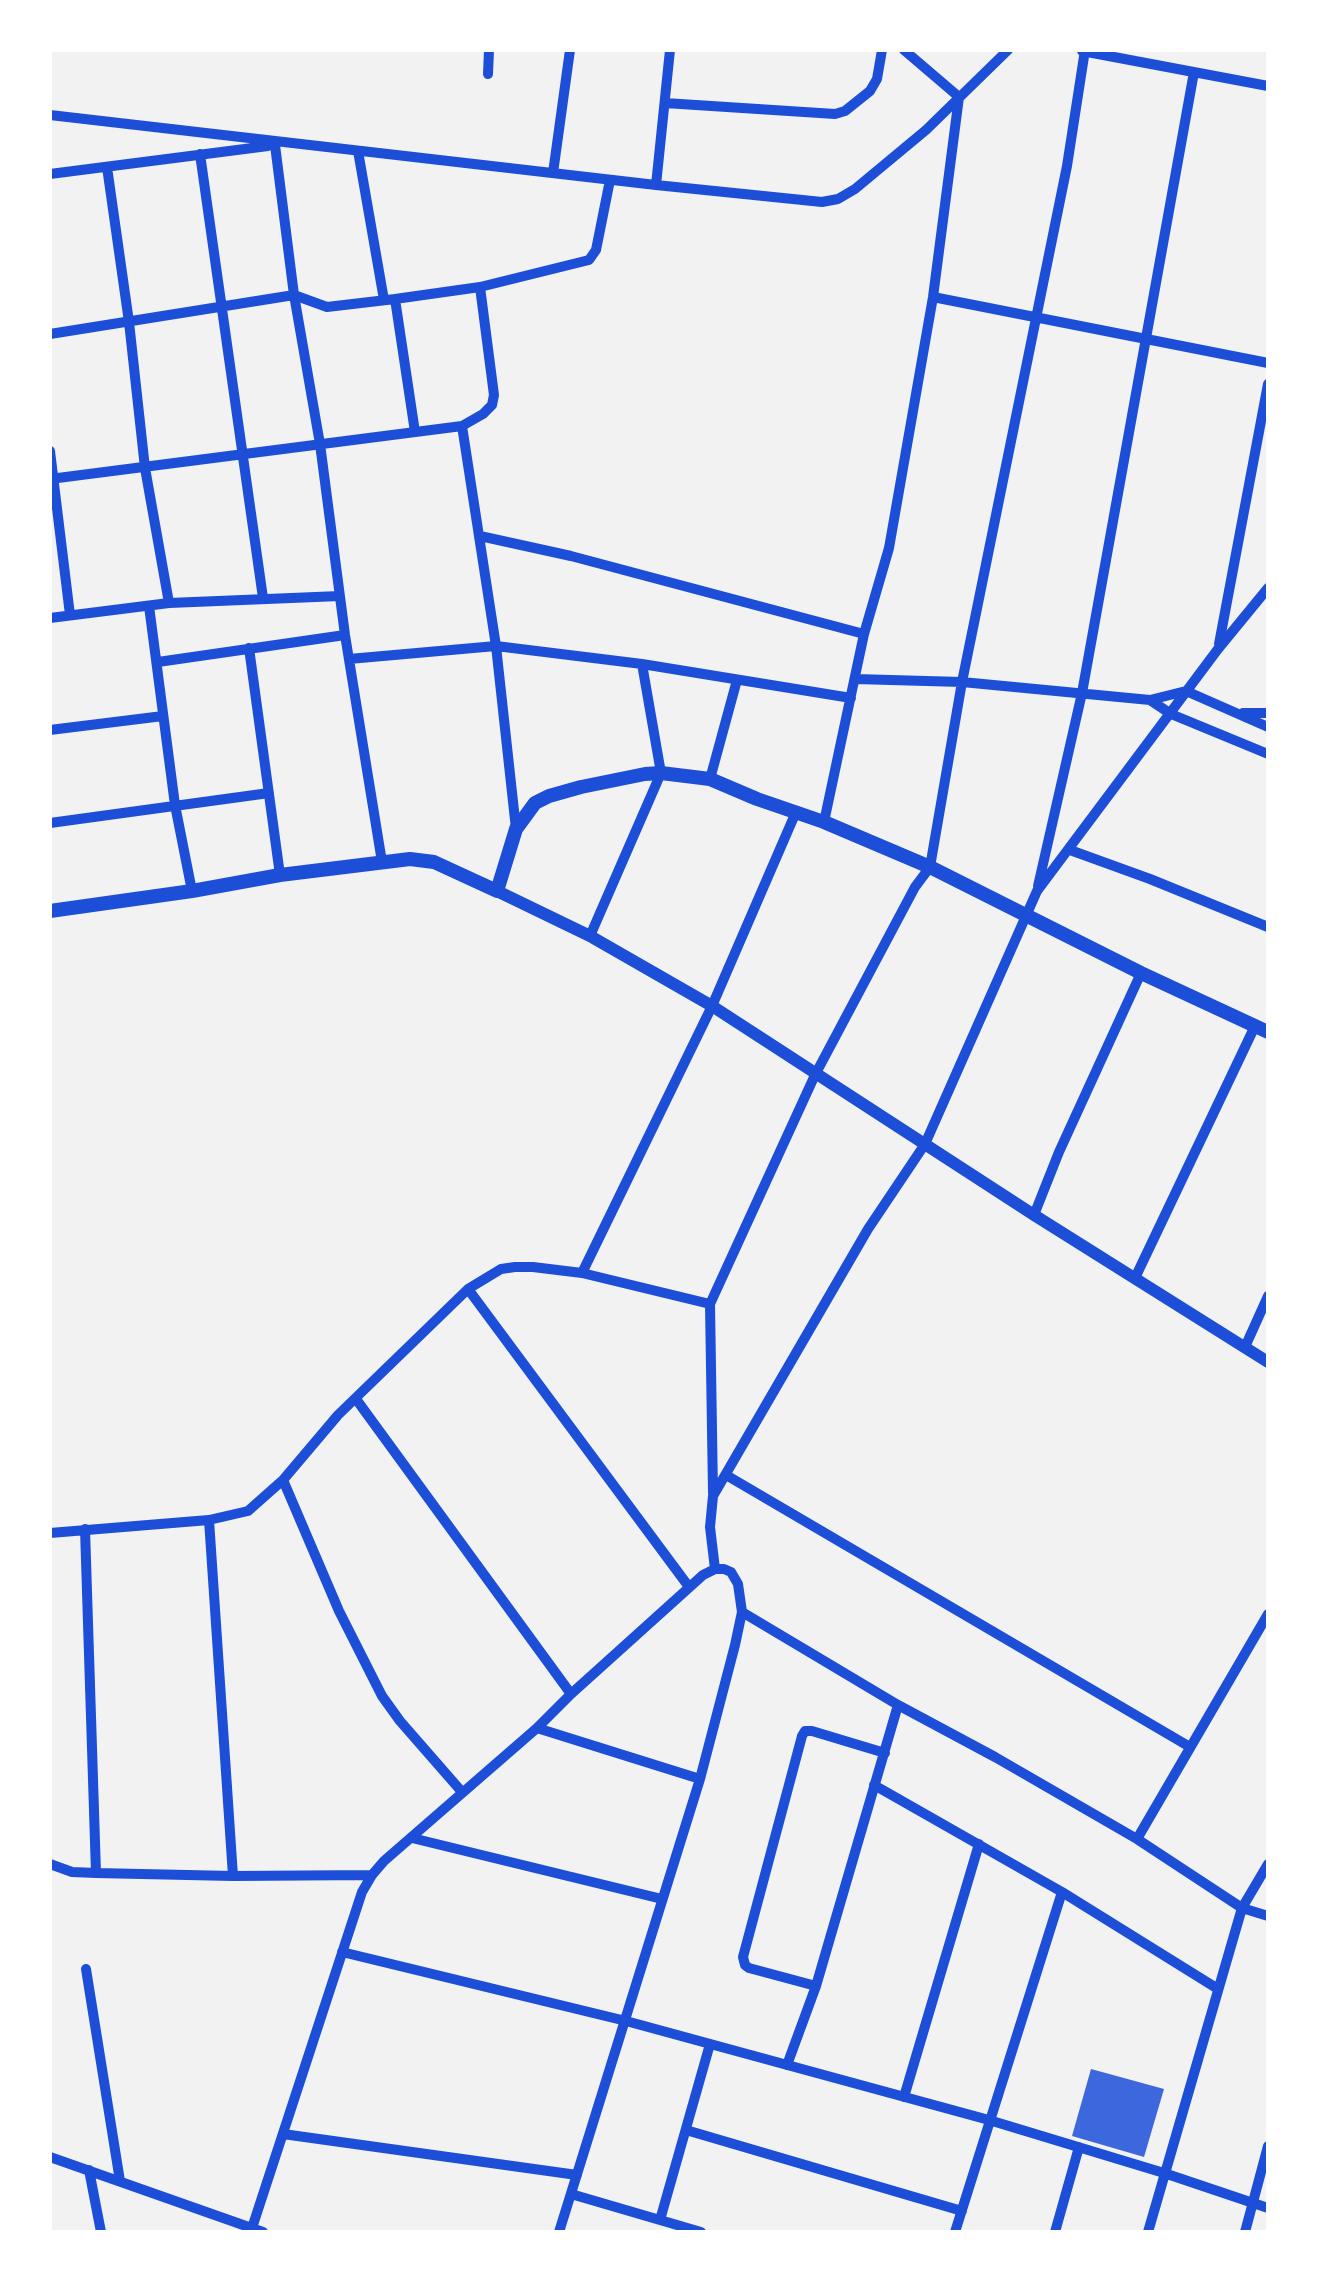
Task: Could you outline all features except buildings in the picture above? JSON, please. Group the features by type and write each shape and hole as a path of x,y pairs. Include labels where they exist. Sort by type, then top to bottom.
{"main road":[{"path":"50,909 410,859 434,862 497,891 516,828 535,803 614,780 662,772 710,779 930,867 1262,1029"}],"street":[{"path":"488,74 490,50"},
{"path":"552,173 570,50"},
{"path":"656,185 670,50"},
{"path":"666,103 835,114 870,91 877,79 882,50"},
{"path":"904,50 959,97"},
{"path":"50,115 805,202 838,199 855,189 926,130 1008,50"},
{"path":"714,1568 710,1527 710,1304 815,1075 915,887 930,867 962,682 1067,166 1083,50 1268,86"},
{"path":"713,1496 858,1246 925,1144 1037,892 1082,693 1194,72"},
{"path":"824,822 864,634 889,548 932,297 959,97"},
{"path":"50,174 279,144"},
{"path":"279,144 294,296 382,862"},
{"path":"358,151 415,432"},
{"path":"200,154 263,598"},
{"path":"106,167 145,468 169,603"},
{"path":"50,334 294,296 326,306 480,287 589,260 596,250 610,180"},
{"path":"52,479 462,426 484,414 494,395 480,287"},
{"path":"932,297 1268,363"},
{"path":"1218,649 1268,384"},
{"path":"462,426 496,646 516,828"},
{"path":"50,450 70,615"},
{"path":"480,536 571,556 864,634"},
{"path":"1037,892 1218,649 1266,594"},
{"path":"50,618 169,603 340,596"},
{"path":"149,606 174,805 192,891"},
{"path":"158,662 345,635"},
{"path":"349,659 496,646 642,664 850,698"},
{"path":"250,648 280,876"},
{"path":"590,936 662,772 642,664"},
{"path":"855,678 962,682 1150,700 1186,691 1268,727"},
{"path":"710,779 736,680"},
{"path":"1150,700 1171,714 1268,754"},
{"path":"1237,713 1268,713"},
{"path":"50,730 163,716"},
{"path":"50,823 269,793"},
{"path":"582,1273 712,1006 796,812"},
{"path":"1070,850 1268,927"},
{"path":"497,891 590,936 712,1006 1034,1216 1268,1362"},
{"path":"1034,1216 1141,973"},
{"path":"1135,1278 1262,1029"},
{"path":"50,1533 209,1520 248,1511 283,1480 338,1415 468,1288 501,1269 533,1266 582,1273 710,1304"},
{"path":"468,1288 689,1587"},
{"path":"1245,1347 1268,1296"},
{"path":"356,1398 571,1694"},
{"path":"726,1474 1190,1747"},
{"path":"283,1480 339,1611 382,1696 462,1792"},
{"path":"209,1520 233,1876"},
{"path":"85,1530 96,1873"},
{"path":"50,2156 250,2229 362,1892 372,1875 703,1574 714,1568 724,1569 738,1584 742,1612 700,1778 559,2232"},
{"path":"742,1612 1137,1839 1242,1908 1268,1916"},
{"path":"1137,1839 1268,1614"},
{"path":"787,2065 816,1986 898,1705"},
{"path":"537,1728 700,1778"},
{"path":"816,1986 749,1968 743,1957 802,1736 812,1731 884,1753"},
{"path":"874,1785 1062,1892 1218,1989"},
{"path":"412,1838 662,1898"},
{"path":"904,2097 979,1844"},
{"path":"50,1864 72,1872 96,1873 372,1875"},
{"path":"1148,2232 1242,1908 1268,1864"},
{"path":"956,2232 1062,1892"},
{"path":"342,1952 626,2021 989,2120 1164,2172 1268,2208"},
{"path":"86,1970 120,2182"},
{"path":"660,2220 710,2044"},
{"path":"686,2130 962,2210"},
{"path":"283,2134 577,2175"},
{"path":"1246,2232 1268,2146"},
{"path":"1055,2232 1079,2147"},
{"path":"89,2170 101,2232"},
{"path":"571,2194 701,2232"}]}
